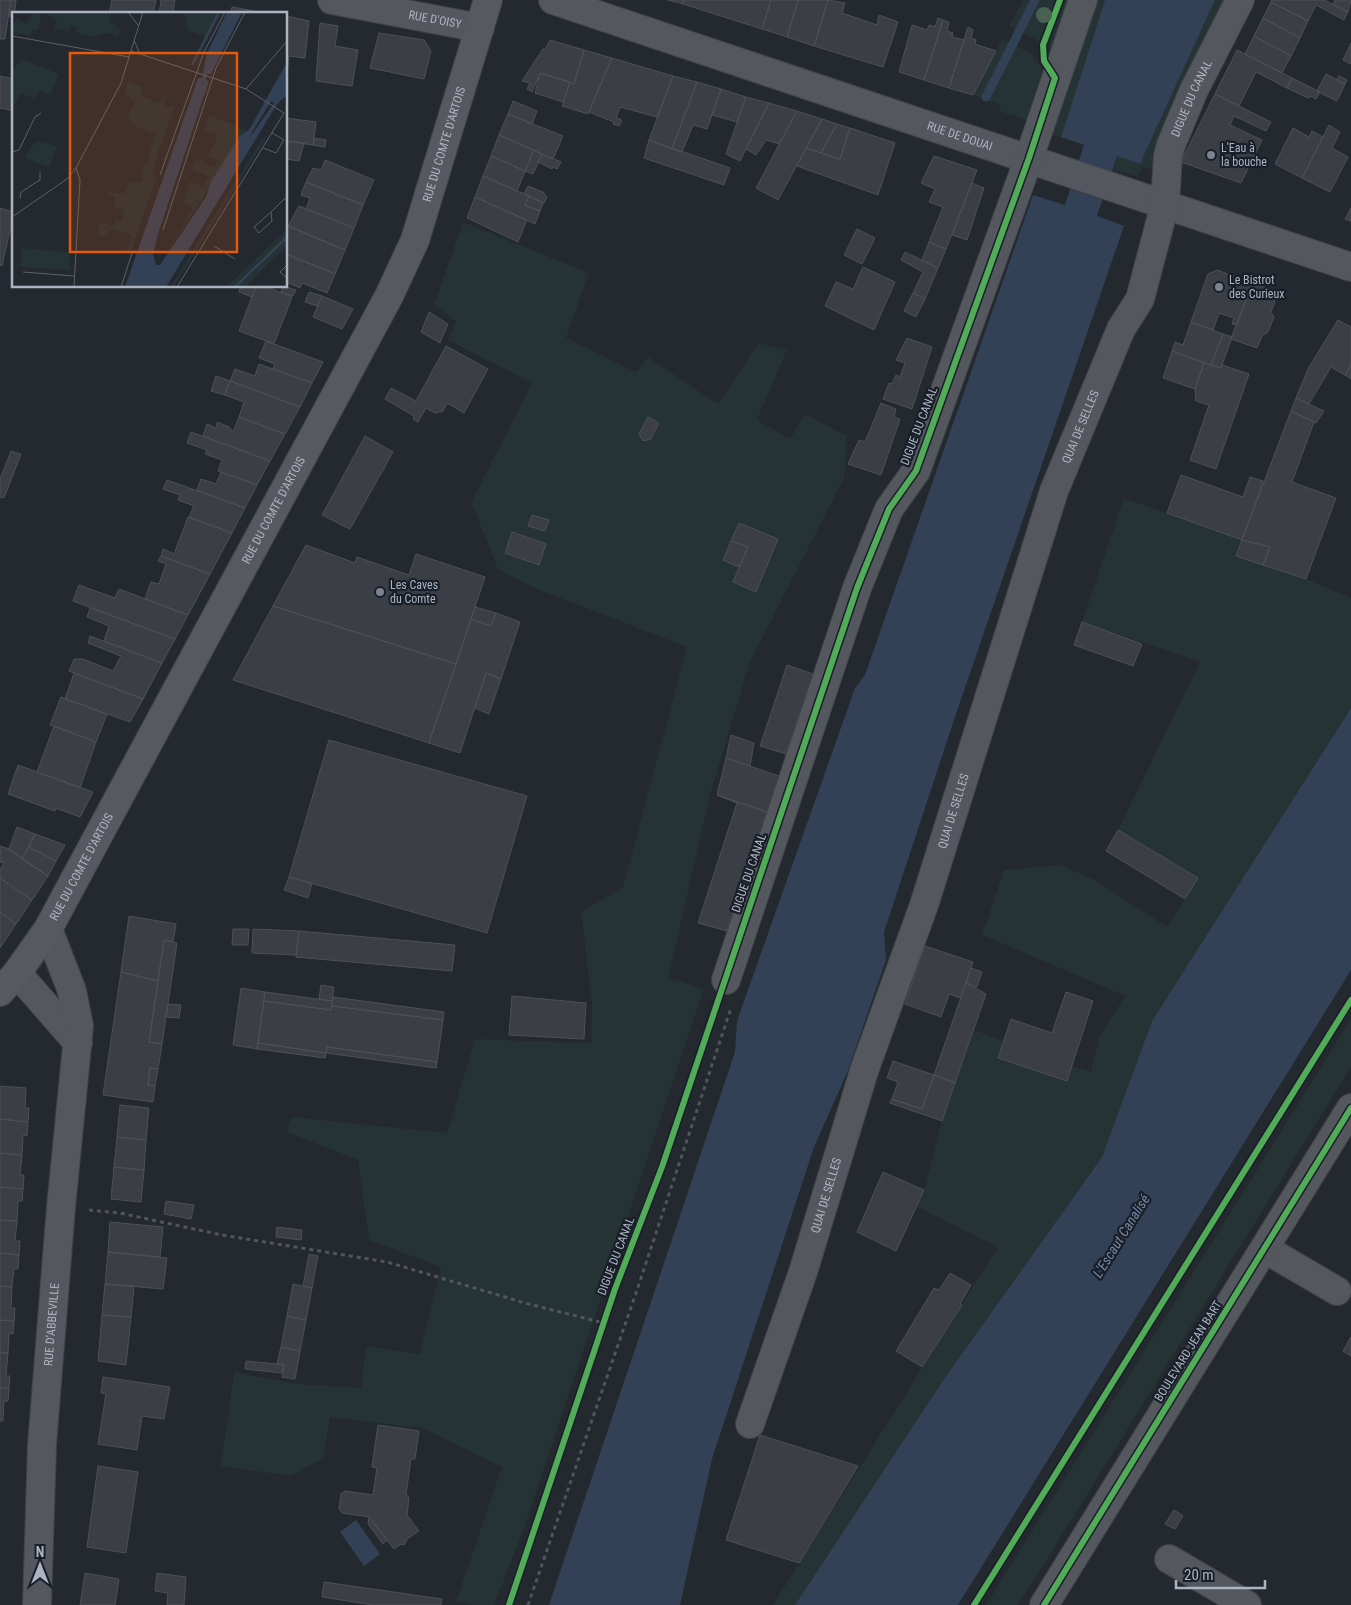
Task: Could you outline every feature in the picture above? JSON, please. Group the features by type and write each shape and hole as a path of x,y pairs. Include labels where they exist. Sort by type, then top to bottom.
{"main road":[{"name":"RUE DU COMTE D'ARTOIS","path":"9,983 48,929 389,296 415,240 488,0"}],"street":[{"name":"RUE D'OISY","path":"332,0 480,28"},
{"name":"DIGUE DU CANAL","path":"730,991 857,588 889,509 916,471 1029,158 1083,0"},
{"name":"DIGUE DU CANAL","path":"1165,204 1168,156 1174,139 1194,90 1240,0"},
{"name":"RUE DE DOUAI","path":"563,2 1351,267"},
{"name":"QUAI DE SELLES","path":"750,1424 803,1272 865,1068 924,905 1054,491 1121,329 1140,298 1165,204"},
{"name":"RUE D'ABBEVILLE","path":"37,1605 42,1445 61,1207 79,1026 72,991 48,929"},
{"path":"9,983 78,1043"},
{"name":"BOULEVARD JEAN BART","path":"1044,1605 1351,1108"},
{"path":"1265,1249 1337,1291"},
{"path":"1169,1559 1247,1605"}],"path":[{"path":"528,1605 637,1290 730,991"},
{"path":"61,1207 120,1213 222,1234 387,1262 604,1323"}],"shaded area":[{"path":"1023,0 1055,0 1039,41 1009,26"},
{"path":"1065,0 1075,0 1050,56 1050,40"},
{"path":"1090,0 1105,0 1061,137 1050,134"},
{"path":"1215,0 1231,0 1158,172 1142,166 1138,177 1113,169 1117,156 1140,164"},
{"path":"1002,39 1032,54 1044,72 1029,121 999,111 1001,105 973,95"},
{"path":"463,222 589,273 566,338 636,372 648,357 718,404 758,343 787,350 757,420 790,439 805,414 847,436 844,478 750,662 710,795 668,978 704,989 524,1529 494,1605 474,1605 456,1601 502,1467 425,1429 330,1417 323,1458 291,1476 221,1466 234,1372 298,1384 361,1388 366,1346 420,1354 441,1267 369,1240 358,1160 287,1132 291,1117 447,1133 475,1039 591,1043 592,1004 581,912 623,887 687,647 537,589 498,569 471,502 532,383 448,340 456,321 434,305"},
{"path":"1124,498 1242,540 1236,556 1306,579 1351,598 1351,708 1152,1021 1102,1157 946,1376 795,1605 773,1605 998,1247 916,1206 924,1190 942,1121 974,1030 1004,1041 999,1059 1067,1081 1072,1066 1091,1072 1100,1035 1125,996 982,935 1004,870 1060,865 1093,879 1167,927 1198,878 1118,830 1200,662 1082,622"},
{"path":"1351,1019 1351,1067 1051,1553 1018,1605 986,1605"}],"water":[{"path":"1105,0 1215,0 1140,164 1117,156 1097,216 1124,226 957,711 884,932 886,960 847,1073 814,1147 712,1459 680,1605 549,1605 735,1052 737,1021 855,688 865,675 1033,195 1065,205 1084,145 1061,137"},
{"name":"L'Escaut Canalisé","path":"1351,708 1351,970 958,1605 795,1605 946,1376 1102,1157 1152,1021"},
{"path":"356,1520 380,1554 364,1566 340,1532"}],"building":[{"path":"0,0 11,0 5,39 0,39"},
{"path":"11,0 16,0 15,12 12,12 12,17 9,16"},
{"path":"112,0 156,0 153,12 109,12"},
{"path":"161,0 175,0 173,12 159,12"},
{"path":"668,0 684,0 683,4"},
{"path":"684,0 771,0 762,29 683,4"},
{"path":"771,0 798,0 787,37 762,29"},
{"path":"798,0 828,0 814,46 787,37"},
{"path":"828,0 845,3 842,13 877,25 879,15 898,22 883,67 814,46"},
{"path":"1272,0 1324,0 1348,12 1344,20 1316,5 1308,21 1271,2"},
{"path":"1335,0 1351,0 1348,12 1333,4"},
{"path":"1271,2 1308,21 1300,38 1263,18"},
{"path":"232,7 260,12 231,12"},
{"path":"288,16 309,21 305,58 289,56 288,65"},
{"path":"938,18 943,20 924,80 899,72 912,25 927,30 929,25 935,27"},
{"path":"1263,18 1300,38 1291,56 1254,36"},
{"path":"943,20 949,22 947,31 953,33 952,37 964,40 949,88 924,80"},
{"path":"320,23 338,26 335,46 358,50 352,86 316,81"},
{"path":"968,27 973,30 971,38 976,40 975,44 996,51 973,95 949,88"},
{"path":"379,33 424,40 431,51 424,79 370,68"},
{"path":"1254,36 1291,56 1282,73 1245,54"},
{"path":"550,40 584,50 574,84 540,73 532,92 527,89 530,83 522,81 543,49 545,50"},
{"path":"1351,43 1351,64 1343,60"},
{"path":"584,50 612,58 588,114 562,106 570,82 574,84"},
{"path":"1237,50 1292,78 1287,88 1256,72 1239,106 1215,94"},
{"path":"612,58 673,76 657,117 620,107 616,118 622,120 619,126 613,124 614,122 589,112"},
{"path":"540,73 570,82 563,102 535,93"},
{"path":"1326,74 1345,84 1337,101 1317,91"},
{"path":"0,76 12,79 12,111 0,108"},
{"path":"673,76 697,82 672,149 649,140"},
{"path":"1339,76 1347,80 1345,84 1337,80"},
{"path":"1292,78 1320,92 1316,99 1310,96 1308,98 1287,88"},
{"path":"697,82 721,89 707,129 693,125 682,152 672,149"},
{"path":"721,89 746,97 737,122 712,115"},
{"path":"1215,94 1271,122 1266,131 1234,116 1230,125 1262,140 1241,183 1181,162"},
{"path":"746,97 769,103 740,161 726,154"},
{"path":"513,101 537,111 532,124 508,114"},
{"path":"769,103 797,111 779,144 766,140 756,155 746,149"},
{"path":"797,111 822,119 778,200 756,188"},
{"path":"508,114 563,136 553,159 499,135"},
{"path":"288,118 316,122 313,145 288,141"},
{"path":"822,119 837,124 821,153 806,148"},
{"path":"837,124 850,128 840,159 821,153"},
{"path":"1329,125 1340,132 1332,148 1348,157 1330,192 1302,178"},
{"path":"850,128 895,143 878,195 797,166 806,148 840,159"},
{"path":"1293,128 1309,137 1312,131 1323,137 1302,178 1275,164"},
{"path":"499,135 534,150 525,171 491,156"},
{"path":"314,138 326,140 325,147 313,145"},
{"path":"649,140 730,168 724,185 644,158"},
{"path":"288,141 304,143 299,161 288,159"},
{"path":"534,150 542,154 533,174 525,171"},
{"path":"542,154 561,162 557,169 553,167 552,169 538,162"},
{"path":"491,156 525,171 517,191 483,176"},
{"path":"934,156 977,170 946,249 929,242 943,207 929,202 935,189 921,183"},
{"path":"325,160 374,180 363,205 306,182 313,168 321,170"},
{"path":"483,176 529,196 525,205 540,211 535,224 475,197"},
{"path":"306,182 363,205 354,228 306,209 310,198 301,195"},
{"path":"972,183 984,188 967,240 952,235"},
{"path":"528,186 543,192 547,197 544,203 524,194"},
{"path":"529,196 543,203 540,211 525,205"},
{"path":"475,197 527,220 518,242 467,218"},
{"path":"299,206 354,228 345,250 288,226"},
{"path":"0,208 12,211 12,221 2,266 0,265"},
{"path":"1351,208 1351,221 1345,219"},
{"path":"288,226 345,250 335,274 288,255"},
{"path":"857,229 875,238 862,264 844,255"},
{"path":"929,242 946,249 938,268 922,260"},
{"path":"905,252 938,268 925,299 913,293 923,272 901,260"},
{"path":"288,255 335,274 327,293 302,283 300,288 288,283"},
{"path":"863,267 895,282 874,330 825,306 836,282 853,289"},
{"path":"1217,270 1252,283 1237,325 1232,324 1234,318 1219,313 1213,330 1191,322 1208,274"},
{"path":"1252,283 1278,292 1271,312 1274,317 1268,332 1262,336 1257,348 1231,339"},
{"path":"240,288 255,288 252,297 239,292"},
{"path":"255,288 269,288 292,297 274,344 239,331"},
{"path":"282,288 296,290 293,296 281,292"},
{"path":"309,292 322,296 317,306 305,302"},
{"path":"913,293 925,299 916,317 904,311"},
{"path":"322,296 353,309 342,329 313,317"},
{"path":"429,312 448,324 440,343 421,332"},
{"path":"1338,320 1351,327 1351,365 1345,375 1331,367 1309,404 1296,398 1309,367"},
{"path":"1191,322 1223,334 1211,365 1172,351 1175,342 1183,345"},
{"path":"1223,334 1232,337 1221,368 1211,365"},
{"path":"907,338 932,347 912,409 883,399 889,383 892,384 896,375 900,377 905,363 896,360"},
{"path":"266,341 323,362 312,383 273,369 275,364 259,358"},
{"path":"446,346 488,369 464,413 447,403 443,411 435,413 426,408 418,422 413,419 414,416 385,399 391,388 416,401"},
{"path":"1172,351 1204,363 1195,389 1163,378"},
{"path":"1204,363 1221,368 1222,365 1249,374 1216,469 1190,460 1209,405 1196,401 1195,389"},
{"path":"259,364 312,383 300,407 230,381 235,369 255,376"},
{"path":"1351,365 1351,379 1345,375"},
{"path":"216,376 230,381 225,395 211,391"},
{"path":"230,381 300,407 285,434 239,417 244,402 225,395"},
{"path":"1296,398 1324,411 1316,423 1291,411"},
{"path":"881,403 896,409 894,417 900,419 881,475 848,464 859,440 865,442"},
{"path":"1291,411 1314,422 1292,482 1336,498 1306,579 1263,565 1270,547 1242,540"},
{"path":"239,417 285,434 270,461 203,436 207,424 216,428 217,422 229,427 233,432"},
{"path":"648,417 659,423 651,439 643,441 639,434"},
{"path":"191,432 270,461 257,485 218,471 222,460 205,454 207,450 187,443"},
{"path":"365,436 393,452 350,529 322,515"},
{"path":"11,451 21,454 4,498 0,497 0,479"},
{"path":"221,472 257,485 245,508 197,490 201,479 216,484"},
{"path":"1181,475 1243,497 1250,477 1263,481 1242,540 1167,513"},
{"path":"167,480 245,508 232,533 189,517 194,506 178,500 180,495 163,489"},
{"path":"532,515 549,520 545,531 528,526"},
{"path":"188,517 232,533 210,574 161,556 163,549 174,554"},
{"path":"739,523 778,539 756,592 733,582 748,547 731,541"},
{"path":"512,532 546,544 539,565 505,553"},
{"path":"1242,540 1270,547 1263,565 1236,556"},
{"path":"731,541 748,547 739,567 723,560"},
{"name":"Les Caves du Comte","path":"306,545 355,563 357,557 409,575 416,554 485,577 456,664 273,606"},
{"path":"161,556 210,574 188,615 145,599 151,582 159,584 166,564 158,561"},
{"path":"79,585 115,598 119,589 188,615 175,639 73,601"},
{"path":"273,606 456,664 429,743 233,680"},
{"path":"475,607 496,613 491,626 471,619"},
{"path":"90,608 175,639 162,663 104,641 109,626 87,617"},
{"path":"496,613 520,622 501,679 486,673 460,753 429,743 471,619 491,626"},
{"path":"1082,622 1142,644 1133,666 1074,645"},
{"path":"90,636 162,663 143,699 69,671 74,659 83,659 113,671 121,656 88,643"},
{"path":"787,665 813,674 786,754 760,746"},
{"path":"74,673 143,699 130,722 65,699"},
{"path":"486,673 501,679 489,714 475,708"},
{"path":"61,697 107,714 96,742 50,725"},
{"path":"54,726 96,742 80,788 37,772"},
{"path":"731,735 754,743 750,766 726,758"},
{"path":"329,740 527,796 487,933 289,877"},
{"path":"726,758 779,776 767,812 717,795"},
{"path":"18,765 93,792 80,817 55,808 55,811 8,794"},
{"path":"717,795 767,812 727,931 698,923 737,803"},
{"path":"17,827 35,834 22,859 9,849"},
{"path":"1118,830 1198,878 1185,899 1106,851"},
{"path":"35,834 65,845 56,861 29,847"},
{"path":"0,846 9,849 48,876 32,900 0,878 0,870 4,863 0,862"},
{"path":"29,847 56,861 48,876 22,859"},
{"path":"289,877 312,883 308,898 284,890"},
{"path":"0,878 32,900 16,924 0,912"},
{"path":"0,912 16,924 0,948"},
{"path":"129,916 176,924 173,942 164,940 158,981 121,972"},
{"path":"233,929 249,929 248,945 232,945"},
{"path":"253,929 299,931 296,955 252,953"},
{"path":"299,931 455,945 452,971 296,957"},
{"path":"164,940 177,943 162,1044 149,1042"},
{"path":"925,946 973,962 961,998 949,994 941,1017 905,1004"},
{"path":"971,968 982,972 977,987 966,983"},
{"path":"121,972 158,981 149,1042 162,1044 158,1069 150,1068 148,1085 155,1086 153,1102 103,1095"},
{"path":"966,983 986,994 955,1083 934,1075"},
{"path":"321,985 334,987 332,1001 319,999"},
{"path":"241,988 265,992 257,1049 233,1045"},
{"path":"265,992 332,1001 331,1010 264,1001"},
{"path":"1066,992 1093,1001 1067,1081 998,1058 1011,1019 1052,1033"},
{"path":"512,996 586,1003 584,1039 509,1035"},
{"path":"333,997 444,1012 443,1020 332,1006"},
{"path":"264,1001 331,1010 332,1006 443,1020 437,1062 327,1047 326,1053 258,1043"},
{"path":"168,1004 181,1005 179,1018 166,1017"},
{"path":"258,1043 326,1053 325,1058 257,1049"},
{"path":"327,1047 437,1062 436,1068 326,1053"},
{"path":"893,1061 934,1075 922,1109 892,1099 898,1082 887,1078"},
{"path":"150,1068 158,1069 155,1086 148,1085"},
{"path":"934,1075 955,1083 942,1121 890,1103 892,1099 922,1109"},
{"path":"0,1086 26,1088 25,1108 29,1108 28,1122 0,1119"},
{"path":"120,1105 149,1108 146,1140 117,1137"},
{"path":"0,1119 28,1122 27,1136 23,1135 22,1155 0,1153"},
{"path":"117,1137 146,1140 144,1170 114,1167"},
{"path":"0,1153 22,1155 20,1175 24,1175 23,1189 0,1187"},
{"path":"114,1167 144,1170 141,1202 111,1199"},
{"path":"883,1172 924,1190 896,1251 857,1232"},
{"path":"0,1187 23,1189 22,1201 18,1201 17,1221 0,1220"},
{"path":"166,1201 194,1205 191,1219 164,1214"},
{"path":"0,1220 17,1221 15,1241 20,1241 19,1255 0,1253"},
{"path":"110,1222 163,1227 160,1257 108,1252"},
{"path":"277,1227 302,1230 301,1240 276,1237"},
{"path":"108,1252 167,1258 163,1289 105,1284"},
{"path":"0,1253 19,1255 18,1269 14,1269 12,1287 0,1286"},
{"path":"309,1254 318,1256 312,1288 303,1286"},
{"path":"950,1273 971,1285 960,1304 962,1305 922,1367 896,1351 934,1288 939,1290"},
{"path":"105,1284 134,1286 131,1317 102,1315"},
{"path":"293,1284 312,1288 306,1320 287,1316"},
{"path":"0,1286 12,1287 11,1308 15,1308 14,1321 0,1320"},
{"path":"102,1315 131,1317 126,1365 98,1361"},
{"path":"287,1316 306,1320 300,1351 281,1347"},
{"path":"0,1320 14,1321 13,1334 9,1333 8,1353 0,1353"},
{"path":"1351,1337 1351,1356 1343,1351"},
{"path":"281,1347 300,1351 295,1379 282,1377 284,1365 277,1364"},
{"path":"0,1353 8,1353 6,1376 10,1376 9,1388 0,1388"},
{"path":"246,1361 284,1365 282,1373 245,1369"},
{"path":"103,1377 170,1387 164,1419 142,1416 137,1450 98,1444 106,1394 101,1393"},
{"path":"0,1388 9,1388 8,1401 4,1401 3,1421 0,1421"},
{"path":"378,1425 419,1431 415,1459 411,1459 406,1494 409,1498 407,1515 419,1531 407,1539 404,1545 401,1544 394,1549 369,1517 342,1513 339,1509 341,1494 345,1491 373,1495 377,1468 372,1467"},
{"path":"760,1435 858,1466 799,1563 726,1540"},
{"path":"98,1466 138,1472 126,1553 87,1547"},
{"path":"1174,1510 1183,1516 1175,1529 1165,1524"},
{"path":"369,1517 387,1540 383,1544 368,1524"},
{"path":"85,1573 119,1579 115,1605 80,1605"},
{"path":"157,1573 186,1577 184,1605 167,1605 168,1593 155,1591"},
{"path":"324,1582 442,1599 441,1605 373,1605 322,1597"}],"waterway":[{"path":"986,97 1035,0"}],"cycle path":[{"path":"509,1605 615,1289 662,1167 857,588 889,509 916,471 1029,158 1055,78 1044,61 1043,45 1060,0"},
{"path":"974,1605 1351,1000"},
{"path":"1044,1605 1351,1108"}],"place":[{"name":"L'Eau à la bouche","path":"1211,155"},
{"name":"Le Bistrot des Curieux","path":"1219,287"},
{"name":"Les Caves du Comte","path":"380,592"}]}
